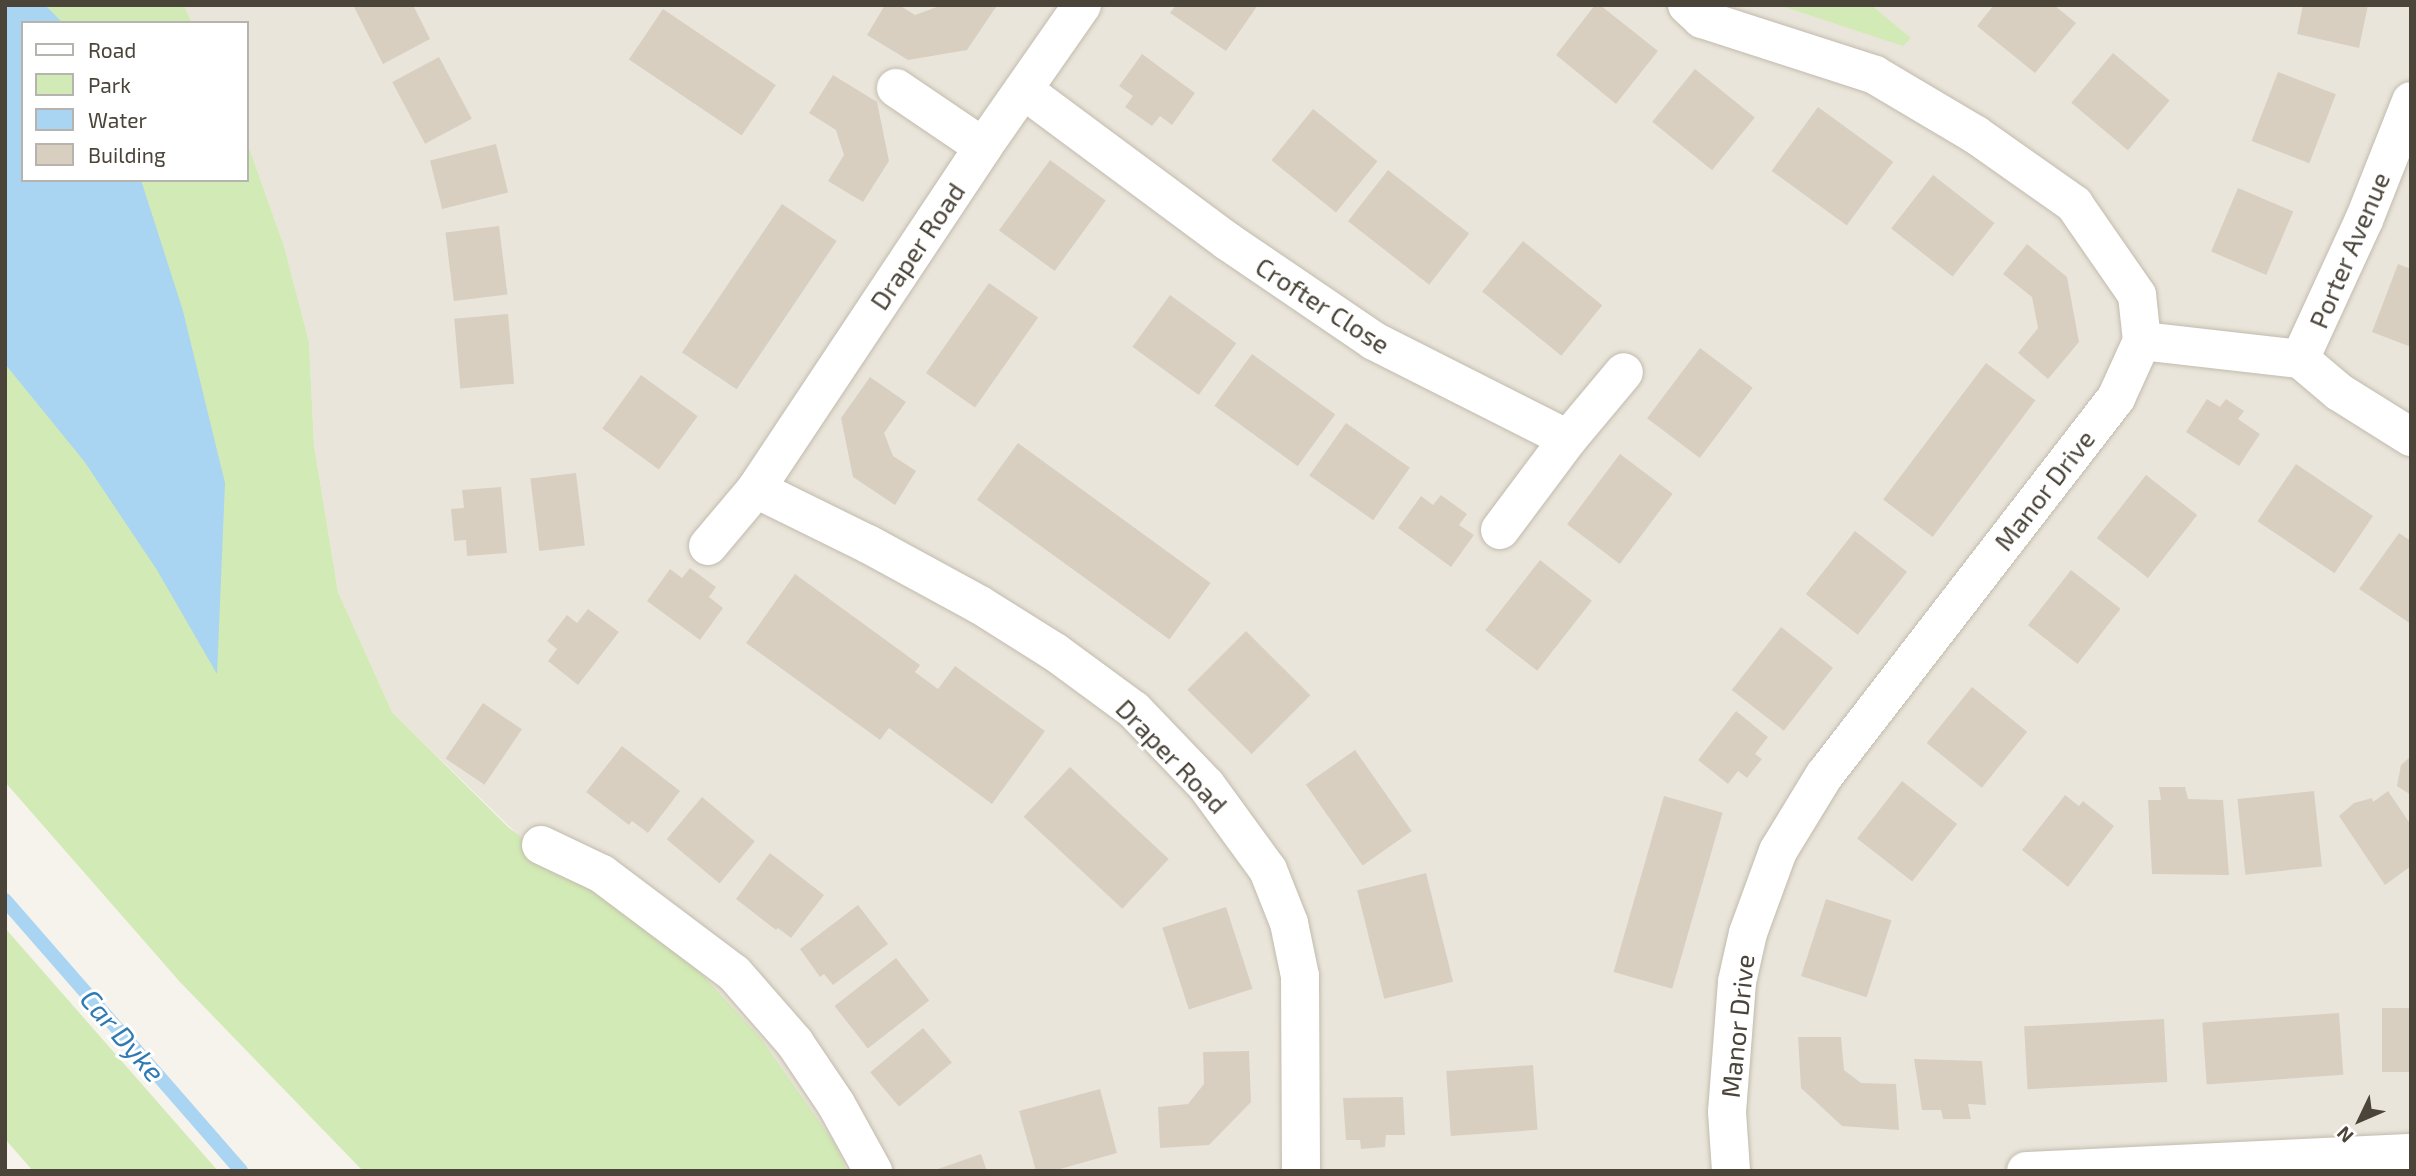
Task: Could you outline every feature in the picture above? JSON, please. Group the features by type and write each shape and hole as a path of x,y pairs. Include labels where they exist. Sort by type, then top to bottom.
{"street":[{"name":"Draper Road","path":"708,547 756,489 983,147 1025,91 1082,5"},
{"path":"1687,5 1702,19 1875,75 1976,135 2074,204 2137,295 2142,341 2300,359 2339,393 2411,437"},
{"path":"896,88 983,147"},
{"name":"Crofter Close","path":"1025,91 1227,241 1374,341 1568,439"},
{"name":"Porter Avenue","path":"2300,359 2364,220 2411,101"},
{"name":"Manor Drive","path":"1731,1171 1727,1112 1737,982 1748,933 1778,851 1825,774 2116,398 2142,341"},
{"path":"1500,530 1568,439 1624,372"},
{"name":"Draper Road","path":"756,489 879,550 980,605 1055,652 1134,710 1206,785 1268,870 1289,923 1300,976 1301,1171"},
{"path":"541,845 602,874 734,973 794,1043 836,1104 873,1171"},
{"path":"2026,1171 2411,1153"}],"shaded area":[{"path":"184,5 2411,5 2411,1171 847,1171 835,1144 392,712 338,592 314,445 309,342 284,246 248,145 248,21 191,21"}],"green space":[{"path":"5,5 184,5 191,21 21,21 21,182 248,182 248,145 284,246 309,342 314,445 338,592 392,712 508,827 691,963 759,1036 835,1144 847,1171 363,1171 180,982 5,782"},
{"path":"1779,5 1871,5 1911,38 1903,46"},
{"path":"5,928 218,1171 33,1171 5,1139"}],"water":[{"path":"5,5 45,5 61,21 21,21 21,182 142,182 183,311 225,483 217,674 157,570 84,461 5,364"}],"building":[{"path":"353,5 413,5 430,39 383,64"},
{"path":"885,5 899,5 915,15 942,5 996,7 967,50 908,60 867,35"},
{"path":"1176,5 1258,5 1226,51 1170,13"},
{"path":"1595,5 1600,5 1658,51 1616,104 1556,55"},
{"path":"1994,5 2054,5 2076,23 2035,73 1977,26"},
{"path":"2303,5 2368,5 2359,48 2297,34"},
{"path":"663,9 776,85 742,136 629,60"},
{"path":"2113,53 2170,101 2128,150 2071,103"},
{"path":"1142,54 1195,93 1172,125 1160,116 1152,126 1125,107 1133,96 1119,86"},
{"path":"439,57 472,119 425,144 392,82"},
{"path":"1695,69 1755,117 1712,170 1652,122"},
{"path":"2278,72 2336,94 2309,163 2251,141"},
{"path":"833,75 877,102 889,161 863,202 828,181 844,155 836,130 809,113"},
{"path":"1818,107 1893,162 1847,226 1772,171"},
{"path":"1313,109 1378,161 1336,213 1271,160"},
{"path":"496,144 508,193 442,209 430,160"},
{"path":"1050,160 1106,201 1055,271 999,230"},
{"path":"1388,170 1469,233 1429,285 1348,221"},
{"path":"1933,175 1994,223 1953,277 1891,229"},
{"path":"2238,188 2293,211 2266,275 2211,252"},
{"path":"782,204 837,241 737,389 682,352"},
{"path":"499,226 507,294 454,301 445,233"},
{"path":"1523,241 1602,305 1561,356 1482,292"},
{"path":"2027,244 2067,277 2079,342 2048,379 2018,353 2038,328 2032,297 2003,274"},
{"path":"2398,264 2411,269 2411,347 2372,332"},
{"path":"989,283 1038,317 975,408 926,373"},
{"path":"1170,295 1236,343 1199,395 1132,347"},
{"path":"508,314 514,384 460,388 454,319"},
{"path":"1700,348 1753,388 1700,458 1647,418"},
{"path":"1252,354 1335,415 1298,466 1214,406"},
{"path":"1986,363 2036,400 1933,537 1883,500"},
{"path":"641,375 698,416 659,470 602,428"},
{"path":"870,377 906,402 884,433 893,456 916,471 895,505 853,477 841,418"},
{"path":"2207,399 2220,407 2226,399 2244,411 2238,419 2260,434 2239,466 2186,432"},
{"path":"1346,423 1410,468 1373,520 1309,475"},
{"path":"1018,443 1211,583 1169,640 977,500"},
{"path":"1620,454 1673,494 1620,564 1567,524"},
{"path":"2296,464 2373,516 2335,573 2257,521"},
{"path":"576,473 585,545 539,551 530,479"},
{"path":"2146,475 2197,515 2148,578 2097,538"},
{"path":"501,487 507,553 467,556 466,540 454,541 451,509 464,508 462,490"},
{"path":"1441,495 1467,514 1459,525 1474,535 1451,567 1398,528 1421,496 1433,505"},
{"path":"1855,531 1907,572 1858,635 1806,594"},
{"path":"2399,533 2411,541 2411,624 2359,589"},
{"path":"1540,560 1592,601 1537,671 1485,630"},
{"path":"690,568 716,587 709,597 723,608 700,640 647,601 670,569 682,578"},
{"path":"2071,570 2121,609 2078,664 2028,625"},
{"path":"795,574 920,665 915,672 938,689 955,666 1045,731 992,804 889,728 880,740 746,643"},
{"path":"588,609 619,632 578,685 548,661 557,649 547,641 567,615 577,623"},
{"path":"1781,627 1833,668 1784,731 1732,690"},
{"path":"1246,631 1310,695 1252,754 1187,690"},
{"path":"1972,687 2027,732 1982,788 1927,743"},
{"path":"483,703 522,729 484,785 446,759"},
{"path":"1736,711 1768,737 1755,754 1762,759 1747,778 1738,771 1728,784 1698,760"},
{"path":"622,746 680,791 648,833 632,821 629,825 586,792"},
{"path":"1355,750 1412,831 1363,866 1306,784"},
{"path":"2411,756 2411,795 2397,786 2401,765"},
{"path":"1070,767 1169,859 1122,909 1024,817"},
{"path":"1902,781 1957,824 1912,882 1857,839"},
{"path":"2159,787 2185,787 2188,799 2223,800 2229,875 2152,874 2148,800 2161,800"},
{"path":"2314,791 2322,867 2245,875 2237,799"},
{"path":"2388,791 2411,825 2411,866 2385,885 2339,816 2354,803 2372,798 2373,802"},
{"path":"2065,795 2079,806 2083,801 2114,826 2068,887 2022,850"},
{"path":"1664,796 1723,813 1672,989 1614,972"},
{"path":"702,797 755,841 720,883 667,839"},
{"path":"770,853 824,895 791,938 778,928 776,930 736,899"},
{"path":"1426,873 1453,982 1384,999 1357,890"},
{"path":"1826,899 1892,920 1867,997 1801,976"},
{"path":"858,905 888,944 833,985 824,974 820,977 800,949"},
{"path":"1226,907 1253,989 1189,1009 1162,928"},
{"path":"896,958 929,1001 868,1049 835,1006"},
{"path":"2382,1008 2411,1008 2411,1072 2382,1072"},
{"path":"2339,1013 2343,1075 2207,1084 2202,1023"},
{"path":"2164,1019 2167,1082 2027,1089 2024,1026"},
{"path":"923,1028 952,1062 899,1107 870,1072"},
{"path":"1798,1037 1841,1037 1844,1070 1861,1083 1896,1084 1899,1130 1842,1126 1801,1088"},
{"path":"1249,1051 1251,1102 1209,1145 1160,1148 1158,1107 1188,1104 1204,1084 1203,1052"},
{"path":"1914,1059 1982,1061 1986,1105 1968,1104 1971,1119 1943,1119 1941,1110 1922,1110"},
{"path":"1533,1065 1538,1130 1451,1136 1446,1071"},
{"path":"1100,1089 1117,1153 1053,1171 1036,1171 1019,1111"},
{"path":"1403,1097 1405,1135 1386,1135 1385,1147 1361,1149 1360,1140 1346,1140 1343,1098"},
{"path":"981,1154 987,1171 935,1171 935,1170"}],"waterway":[{"name":"Car Dyke","path":"5,900 241,1171"}]}
